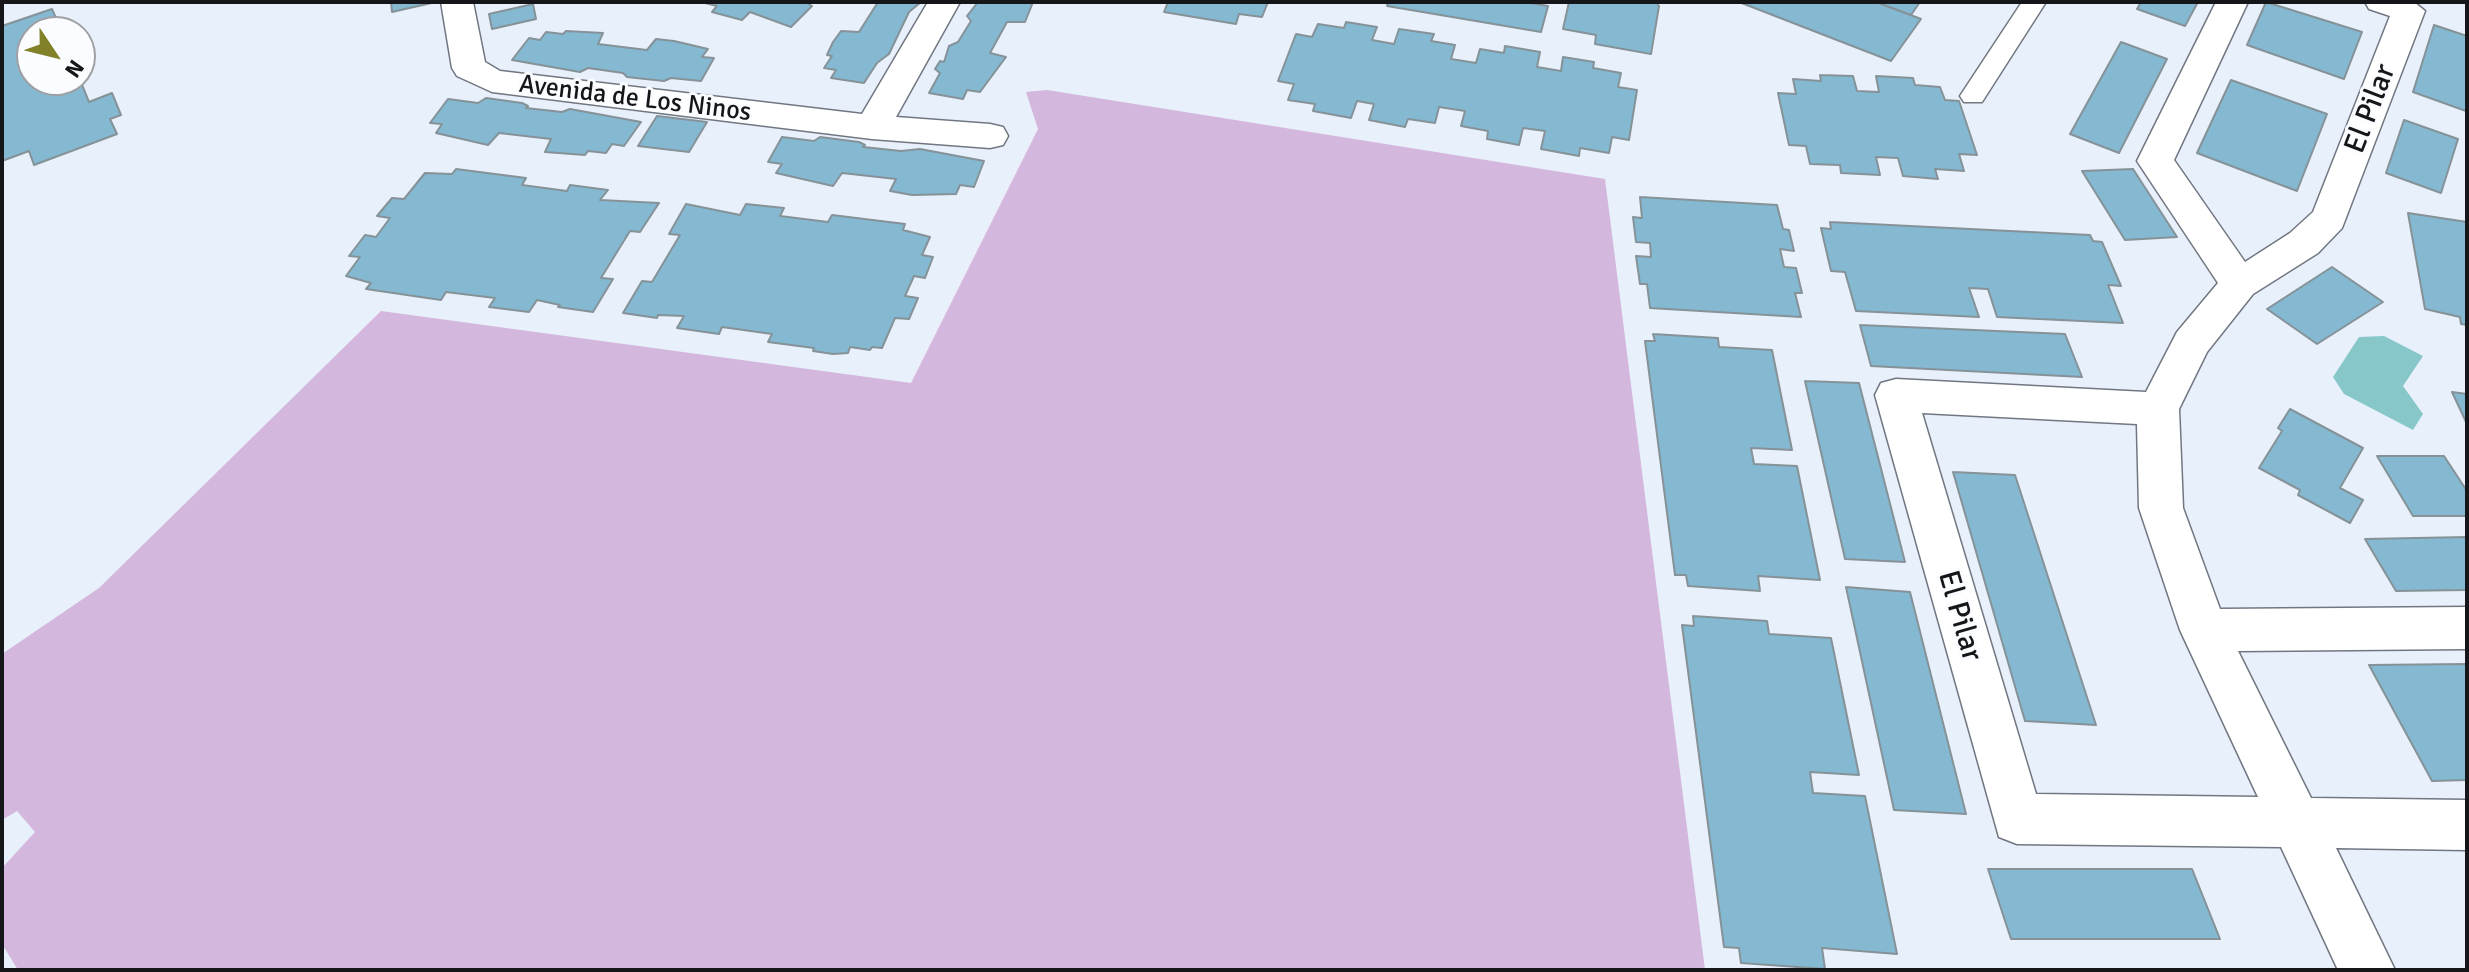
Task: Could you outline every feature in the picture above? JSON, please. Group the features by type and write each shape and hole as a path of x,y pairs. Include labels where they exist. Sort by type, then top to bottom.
{"street":[{"name":"Avenida de Los Ninos","path":"457,2 469,68 492,81 872,127 990,136"},
{"path":"872,127 944,2"},
{"path":"2232,2 2155,161 2239,284"},
{"name":"El Pilar","path":"2367,970 2204,630 2161,508 2158,409 2191,343 2239,284 2304,243 2329,219 2408,11 2381,2"},
{"name":"El Pilar","path":"2158,409 1896,395 2017,819 2467,825"},
{"path":"2204,630 2467,628"}],"lane":[{"path":"1973,96 2031,7 1999,2"}],"shaded area":[{"path":"1047,90 1605,179 1705,970 18,970 2,944 2,868 35,832 17,811 2,820 2,654 99,588 381,311 911,383 1038,129 1026,92"},
{"path":"2384,336 2423,356 2403,386 2423,414 2413,430 2344,394 2333,377 2359,337"}],"building":[{"path":"391,2 436,2 392,12"},
{"path":"701,2 805,2 812,6 791,27 750,12 742,20 712,12 717,6"},
{"path":"878,2 921,2 909,12 889,54 877,63 864,83 831,78 836,70 824,68 832,56 827,55 833,42 841,31 859,32"},
{"path":"978,2 1033,2 1025,22 1007,22 990,53 1006,57 980,92 967,90 963,99 929,93 940,73 935,69 940,61 944,62 949,46 958,42 971,21 967,16"},
{"path":"1168,2 1268,2 1262,17 1239,14 1236,24 1164,12"},
{"path":"1388,2 1525,2 1548,6 1541,32 1387,6"},
{"path":"1569,2 1656,2 1659,6 1651,54 1595,44 1596,35 1563,29"},
{"path":"1739,2 1876,2 1921,19 1891,61"},
{"path":"1876,2 1920,2 1911,15"},
{"path":"2141,2 2198,2 2185,26 2137,9"},
{"path":"2266,2 2362,32 2344,79 2247,45"},
{"path":"533,4 536,19 492,29 489,14"},
{"path":"52,9 55,16 31,16"},
{"path":"16,21 16,96 87,96 89,102 112,93 121,115 110,119 117,134 34,165 29,151 2,161 2,26"},
{"path":"1346,22 1377,27 1372,40 1394,44 1399,29 1434,34 1431,41 1455,45 1451,59 1476,63 1480,49 1504,53 1505,46 1540,52 1537,67 1561,71 1563,57 1594,62 1593,68 1621,73 1618,87 1637,90 1629,140 1612,137 1609,153 1580,148 1579,156 1541,149 1545,131 1523,128 1519,145 1487,139 1488,131 1461,126 1465,111 1439,107 1435,123 1408,119 1405,127 1369,120 1374,104 1357,101 1351,118 1313,111 1315,104 1288,100 1294,84 1278,81 1296,34 1312,37 1318,24 1344,28"},
{"path":"2434,25 2467,36 2466,111 2413,92"},
{"path":"566,31 603,33 598,44 647,50 656,39 674,41 708,49 702,57 714,58 701,81 627,77 623,73 588,68 580,72 512,60 529,38 540,40 546,32 563,34"},
{"path":"2121,42 2167,59 2119,153 2070,134"},
{"path":"1820,75 1853,76 1857,91 1879,92 1876,76 1913,78 1915,85 1940,87 1945,100 1959,101 1977,155 1959,154 1964,171 1935,169 1938,179 1903,176 1898,158 1876,157 1880,175 1841,173 1840,165 1810,164 1806,146 1789,145 1778,93 1796,94 1793,79 1821,81"},
{"path":"2231,80 2327,114 2297,191 2197,153"},
{"path":"486,98 522,103 528,106 526,108 562,112 570,109 641,122 624,146 612,144 606,153 588,151 585,155 545,152 551,139 499,133 488,145 436,133 442,124 430,123 448,99 478,103"},
{"path":"657,116 707,122 689,152 638,146"},
{"path":"2404,120 2458,139 2441,193 2386,173"},
{"path":"782,137 814,141 820,137 859,142 865,145 863,147 901,151 920,149 984,161 974,187 960,185 956,194 912,195 890,191 896,179 842,173 833,186 776,173 782,164 768,162"},
{"path":"456,169 526,178 522,185 567,191 570,185 608,190 600,200 659,203 640,232 630,231 601,278 613,279 593,312 558,307 560,305 537,300 529,312 489,307 495,298 446,292 441,300 366,289 371,283 346,276 360,257 349,256 365,235 376,237 390,218 377,216 392,198 404,199 425,173 452,174"},
{"path":"2133,169 2177,237 2125,240 2082,171"},
{"path":"1640,197 1777,205 1783,229 1789,230 1794,251 1780,249 1784,267 1796,268 1802,293 1795,293 1801,317 1650,308 1647,284 1640,284 1636,256 1651,257 1650,243 1636,242 1633,217 1642,218"},
{"path":"686,204 740,215 746,204 784,208 780,216 828,222 832,215 905,224 903,230 930,237 922,255 933,257 925,278 914,276 905,296 918,298 909,319 895,318 882,348 850,347 848,353 833,354 813,351 814,348 768,342 772,334 722,327 719,334 677,328 684,316 658,315 657,318 623,313 642,281 652,282 680,235 669,234"},
{"path":"2408,213 2467,222 2467,325 2461,324 2460,317 2425,309"},
{"path":"1830,222 2090,235 2093,241 2102,242 2121,286 2108,285 2123,323 1997,317 1988,289 1969,288 1979,317 1856,311 1845,272 1831,271 1821,228 1831,229"},
{"path":"2332,267 2383,302 2317,344 2267,309"},
{"path":"1860,325 2065,334 2082,377 1871,366"},
{"path":"1653,334 1718,338 1719,347 1772,350 1792,450 1751,448 1754,464 1797,466 1820,580 1758,576 1760,591 1688,586 1686,575 1675,575 1645,341 1655,341"},
{"path":"1805,381 1859,383 1905,562 1845,559"},
{"path":"2452,392 2467,394 2467,424"},
{"path":"2290,409 2363,448 2340,488 2363,500 2350,523 2298,495 2300,490 2259,468 2282,431 2278,428"},
{"path":"2377,456 2444,456 2467,491 2467,516 2413,516"},
{"path":"1953,472 2015,475 2096,725 2025,721"},
{"path":"2467,537 2467,590 2396,591 2365,539"},
{"path":"1846,587 1910,592 1966,814 1894,810"},
{"path":"1693,616 1767,621 1769,634 1831,638 1859,775 1810,772 1813,793 1865,796 1897,954 1822,948 1825,969 1741,963 1739,948 1724,947 1682,625 1694,626"},
{"path":"2467,664 2467,780 2432,781 2369,665"},
{"path":"1988,869 2192,869 2220,939 2011,939"}]}
